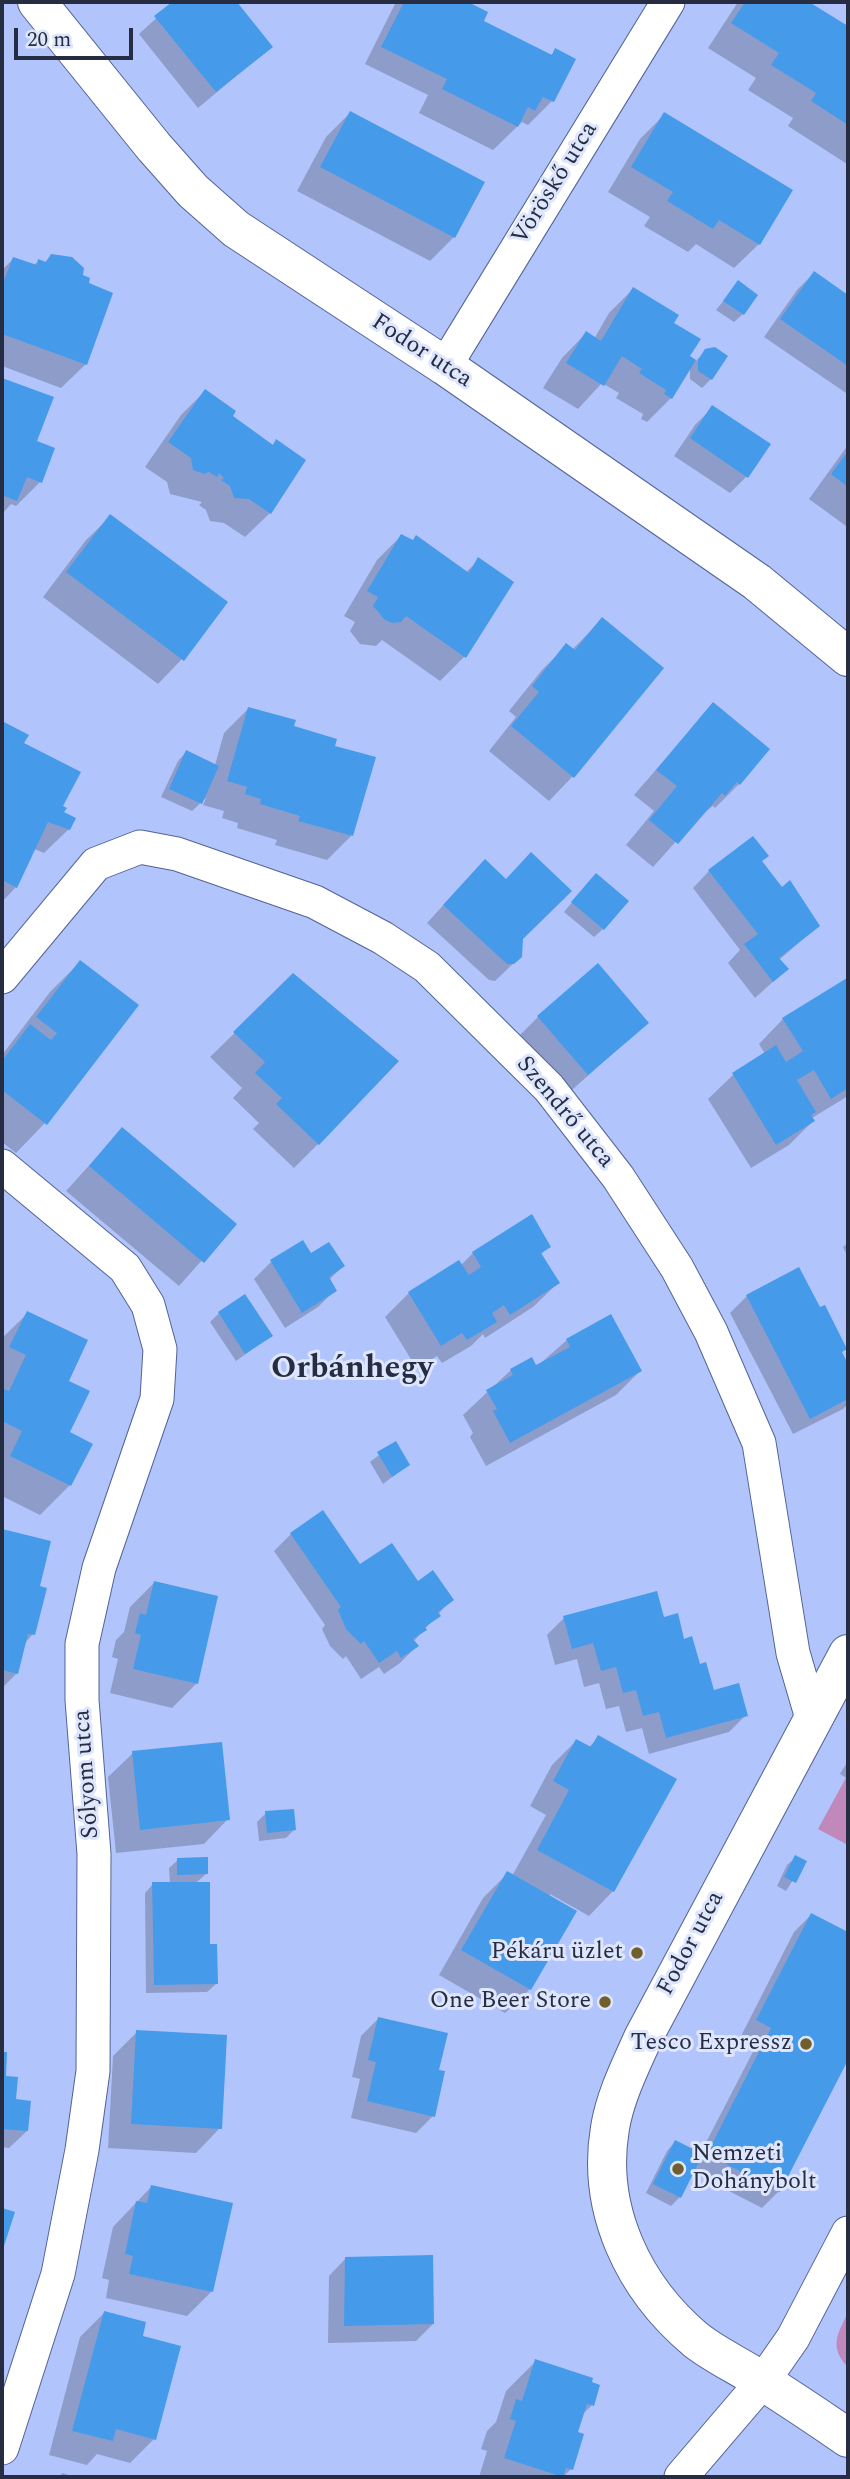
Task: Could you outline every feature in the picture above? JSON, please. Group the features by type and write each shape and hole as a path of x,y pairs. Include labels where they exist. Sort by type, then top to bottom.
{"street":[{"name":"Fodor utca","path":"37,2 193,191 236,229 445,366 757,582 848,657"},
{"name":"Vöröskő utca","path":"445,366 668,2"},
{"name":"Szendrő utca","path":"2,976 96,864 140,847 177,854 315,902 383,938 427,967 550,1088 618,1177 677,1268 712,1332 759,1443 793,1653 812,1718"},
{"name":"Sólyom utca","path":"2,1166 125,1268 148,1305 160,1349 157,1399 99,1568 82,1644 82,1700 94,1854 93,2071 84,2137 58,2274 2,2448"},
{"name":"Fodor utca","path":"848,1654 643,2038 626,2076 610,2128 607,2169 611,2202 621,2243 653,2299 697,2341 848,2438"},
{"path":"681,2477 763,2381 793,2338 848,2233"}],"shaded area":[{"path":"848,1774 848,1845 818,1829"},
{"path":"848,2313 848,2367 838,2354 837,2341"}],"building":[{"path":"172,2 237,2 273,47 216,92 154,16"},
{"path":"404,2 468,2 488,12 484,21 552,55 555,48 576,59 554,102 543,97 535,111 528,107 518,127 442,89 447,79 381,47"},
{"path":"745,2 809,2 848,26 848,125 811,101 816,93 771,65 779,53 731,23"},
{"path":"350,111 485,182 455,238 320,167"},
{"path":"664,112 793,190 760,245 719,220 713,229 667,201 673,192 631,167"},
{"path":"51,254 72,257 84,268 83,275 90,278 89,283 113,293 87,365 2,334 2,286 13,257 37,265 38,259 46,262"},
{"path":"814,271 848,295 848,366 780,319"},
{"path":"738,280 758,295 744,315 723,301"},
{"path":"633,287 679,315 674,323 701,339 690,356 696,360 672,399 664,394 666,390 639,373 642,369 622,356 604,386 566,363 586,331 601,341"},
{"path":"715,347 728,356 712,380 698,371 698,360 705,349"},
{"path":"2,378 54,397 37,441 55,448 42,483 27,477 17,501 2,495"},
{"path":"205,389 236,411 233,416 273,445 276,439 306,460 271,514 249,499 234,498 230,486 221,480 224,478 219,473 217,477 209,472 204,474 193,470 191,458 168,442"},
{"path":"712,405 771,444 748,478 690,438"},
{"path":"848,451 848,487 831,474"},
{"path":"110,514 228,602 184,661 66,572"},
{"path":"401,534 413,540 416,535 469,573 478,557 514,582 466,658 406,616 401,622 393,623 385,620 373,606 378,597 367,591"},
{"path":"602,617 664,668 574,778 511,726 539,692 532,686 566,643 575,650"},
{"path":"713,702 770,749 740,785 737,782 725,796 722,793 678,844 649,820 677,786 656,770"},
{"path":"248,707 296,720 294,726 337,739 335,746 376,757 353,836 298,821 300,816 260,804 261,799 245,794 247,787 227,781"},
{"path":"2,721 29,735 24,743 81,772 63,806 67,808 64,812 76,818 70,830 48,822 17,888 2,880"},
{"path":"186,750 219,766 202,804 169,789"},
{"path":"753,836 769,856 762,861 782,887 790,880 820,926 779,958 789,969 773,982 744,944 758,934 708,870"},
{"path":"531,852 572,891 523,939 522,957 514,964 507,964 443,905 485,859 506,879"},
{"path":"596,873 629,901 604,930 571,902"},
{"path":"80,960 139,1005 47,1125 2,1090 2,1061 30,1024 51,1040 57,1033 36,1017"},
{"path":"598,963 649,1023 588,1075 537,1016"},
{"path":"293,973 399,1061 319,1145 276,1104 282,1098 255,1073 265,1062 233,1032"},
{"path":"847,978 848,1088 831,1099 814,1070 797,1080 816,1112 811,1115 815,1121 776,1145 732,1073 776,1045 786,1062 803,1051 782,1018"},
{"path":"122,1127 237,1224 204,1263 89,1166"},
{"path":"532,1214 551,1247 541,1253 560,1283 510,1315 504,1305 492,1313 497,1322 467,1340 462,1333 441,1346 408,1292 459,1260 469,1275 481,1267 472,1252"},
{"path":"303,1240 311,1253 329,1242 345,1266 329,1277 337,1291 302,1313 270,1260"},
{"path":"799,1267 820,1307 825,1305 847,1349 842,1352 848,1364 848,1399 810,1419 746,1295"},
{"path":"245,1294 273,1336 245,1354 218,1312"},
{"path":"27,1311 88,1340 69,1381 90,1391 70,1432 93,1444 71,1486 10,1456 22,1431 2,1421 2,1393 4,1389 9,1391 26,1355 9,1347"},
{"path":"611,1314 642,1371 510,1443 493,1411 497,1409 486,1390 513,1375 510,1369 532,1357 536,1365 570,1347 566,1339"},
{"path":"396,1441 410,1465 392,1477 377,1452"},
{"path":"323,1510 360,1564 392,1543 418,1581 433,1570 454,1600 438,1612 441,1616 425,1627 427,1630 413,1639 419,1646 401,1658 397,1651 379,1663 364,1641 361,1644 346,1629 338,1610 341,1607 290,1533"},
{"path":"2,1529 51,1541 40,1586 47,1588 35,1635 28,1634 18,1674 2,1670"},
{"path":"154,1581 218,1596 198,1684 133,1669 141,1635 135,1633 140,1613 146,1615"},
{"path":"657,1591 664,1617 678,1613 684,1639 692,1636 700,1664 706,1662 714,1690 739,1683 748,1716 666,1738 659,1712 643,1716 636,1690 623,1693 616,1667 601,1671 593,1643 572,1649 563,1616"},
{"path":"598,1735 677,1779 614,1892 537,1850 569,1790 553,1781 576,1739 591,1747"},
{"path":"222,1742 230,1820 140,1830 132,1751"},
{"path":"294,1809 296,1830 267,1833 265,1811"},
{"path":"795,1855 807,1861 796,1883 784,1877"},
{"path":"208,1857 208,1874 177,1875 177,1858"},
{"path":"507,1871 577,1911 531,1990 461,1950"},
{"path":"152,1882 210,1882 210,1944 217,1944 218,1984 154,1985"},
{"name":"Tesco Expressz","path":"811,1913 848,1932 848,2060 780,2192 707,2154 771,2028 756,2020"},
{"path":"378,2017 448,2033 439,2070 445,2071 435,2117 367,2101 376,2062 368,2060"},
{"path":"136,2030 227,2035 222,2129 131,2124"},
{"path":"2,2052 7,2052 6,2076 18,2077 16,2099 31,2101 28,2131 2,2129"},
{"name":"Nemzeti Dohánybolt","path":"675,2140 703,2154 681,2198 653,2184"},
{"path":"151,2185 233,2203 213,2292 129,2274 133,2256 125,2254 136,2201 147,2203"},
{"path":"2,2208 15,2212 2,2252"},
{"path":"433,2255 434,2324 344,2326 345,2257"},
{"path":"104,2311 146,2322 143,2336 181,2346 156,2440 116,2429 113,2441 72,2431"},
{"path":"535,2359 593,2378 592,2382 600,2385 594,2406 587,2404 578,2432 584,2434 573,2470 566,2468 563,2477 504,2458 516,2421 510,2419 516,2399 522,2401"}],"place":[{"name":"Pékáru üzlet","path":"637,1953"},
{"name":"One Beer Store","path":"605,2002"},
{"name":"Tesco Expressz","path":"806,2044"},
{"name":"Nemzeti Dohánybolt","path":"678,2169"}],"district":[{"name":"Orbánhegy","path":"352,1371"}]}
